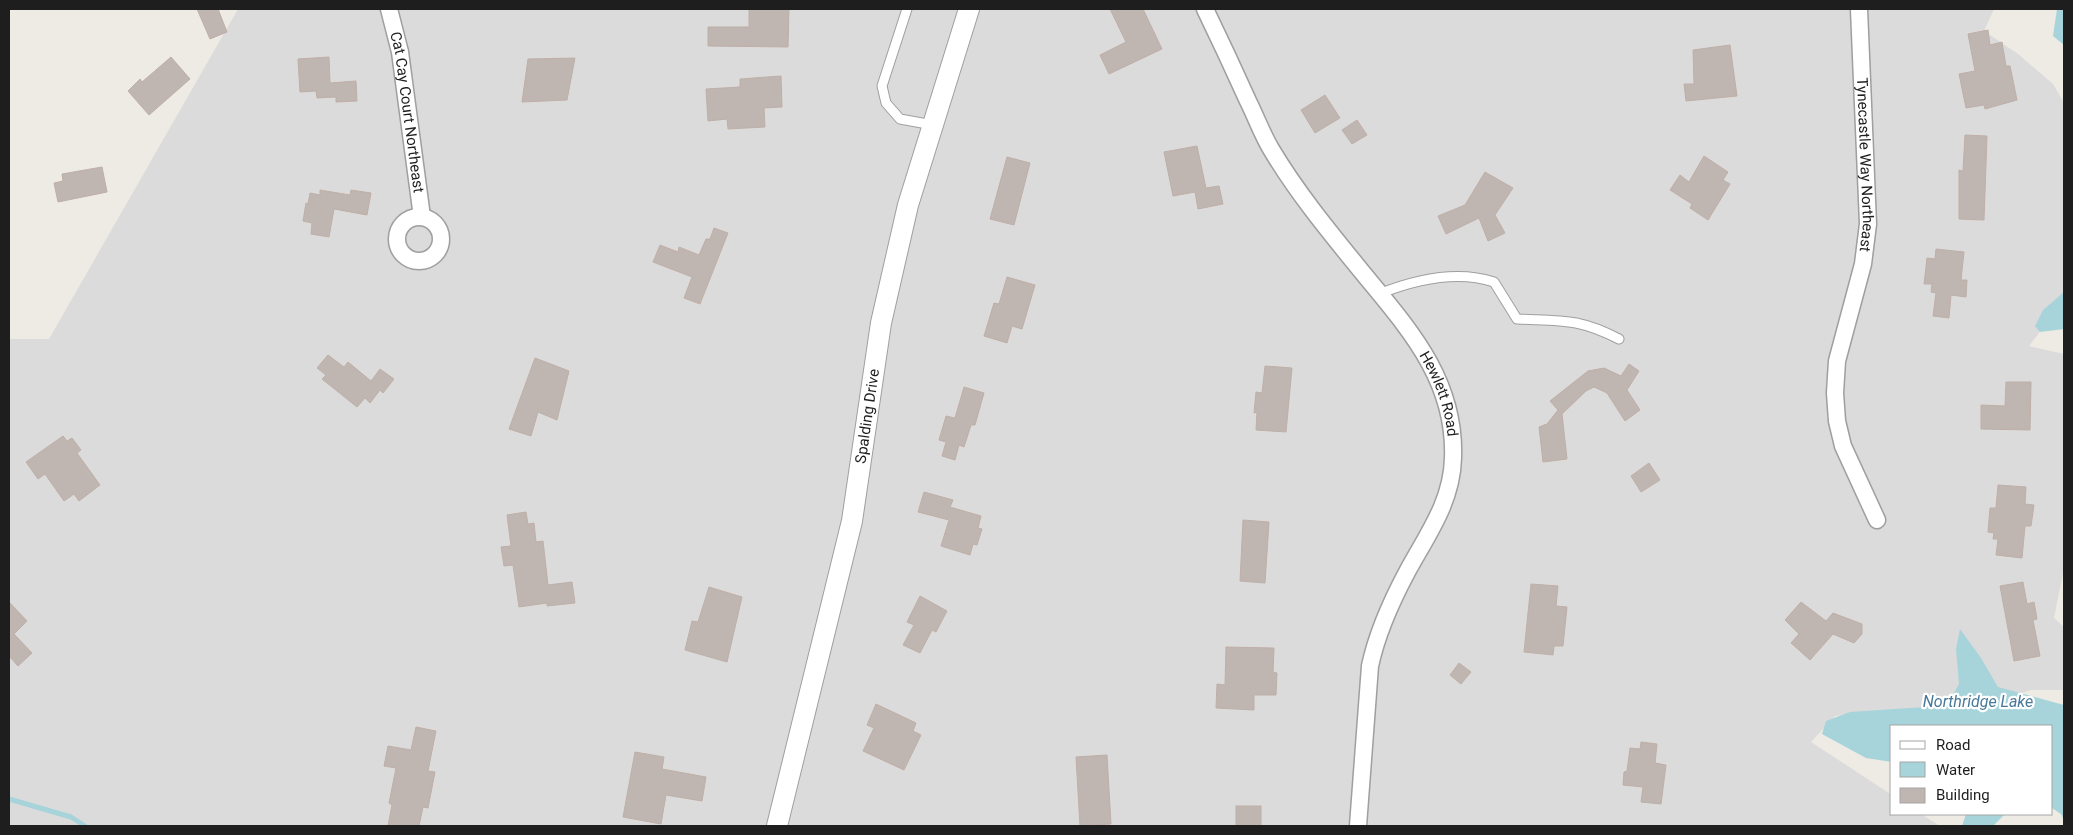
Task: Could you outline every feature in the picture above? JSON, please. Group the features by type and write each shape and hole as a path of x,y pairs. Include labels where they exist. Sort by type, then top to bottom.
{"street":[{"name":"Cat Cay Court Northeast","path":"389,9 400,52 422,217"},
{"name":"Spalding Drive","path":"778,826 852,521 881,323 908,205 969,9"},
{"name":"Hewlett Road","path":"1205,9 1270,148 1318,218 1419,343 1438,380 1449,416 1453,458 1447,496 1438,519 1406,573 1376,641 1370,666 1358,826"},
{"name":"Tynecastle Way Northeast","path":"1859,9 1868,224 1863,264 1838,361 1834,393 1837,421 1844,446 1877,520"}],"lane":[{"path":"907,9 882,86 886,103 900,118 933,125"},
{"path":"1379,294 1406,283 1453,277 1478,277 1494,282 1517,319 1573,320 1594,326 1619,339"}],"shaded area":[{"path":"238,9 1994,9 1984,31 2018,54 2053,84 2064,103 2064,300 2029,346 2064,354 2064,568 2054,618 2064,627 2064,690 2031,690 1999,701 1835,716 1811,742 1890,794 1890,815 1923,815 1940,826 9,826 9,339 49,339"}],"water":[{"path":"2057,9 2064,9 2064,45 2053,36"},
{"path":"2064,292 2064,329 2040,332 2035,326 2043,310"},
{"name":"Northridge Lake","path":"1960,629 1981,658 1998,687 2064,705 2064,820 2061,814 2053,809 2053,725 1890,725 1890,762 1866,758 1822,734 1826,721 1850,712 1925,707 1949,702 1959,684 1956,649"},
{"path":"1966,815 2004,815 1993,826 1962,826"}],"building":[{"path":"197,9 218,9 227,32 210,39"},
{"path":"749,9 789,9 788,47 708,46 708,27 749,27"},
{"path":"1110,9 1143,9 1162,49 1109,74 1100,55 1126,42"},
{"path":"1988,30 1990,45 2002,42 2006,66 2010,66 2017,100 1985,109 1984,105 1966,108 1959,74 1975,71 1968,34"},
{"path":"1730,45 1737,96 1686,101 1684,84 1694,84 1693,50"},
{"path":"171,57 190,79 149,115 128,91 140,79 142,82"},
{"path":"329,57 330,83 356,81 357,101 336,102 336,97 317,98 316,91 300,92 298,59"},
{"path":"575,58 567,100 522,102 528,59"},
{"path":"781,76 782,107 764,108 765,127 728,129 727,119 708,121 706,89 740,87 740,79"},
{"path":"1325,95 1340,118 1315,133 1301,110"},
{"path":"1357,120 1367,135 1352,144 1342,130"},
{"path":"1965,135 1987,136 1984,220 1959,219 1959,170 1963,171"},
{"path":"1197,146 1206,188 1219,186 1223,204 1198,209 1195,192 1173,196 1164,152"},
{"path":"1704,156 1728,172 1723,180 1730,184 1708,220 1690,208 1692,204 1670,190 1680,175 1689,182"},
{"path":"1007,157 1030,163 1014,225 990,219"},
{"path":"102,167 107,192 58,202 54,183 63,181 62,174"},
{"path":"1485,172 1513,188 1495,215 1505,233 1488,241 1479,218 1446,234 1438,216 1465,205"},
{"path":"320,190 350,195 351,190 371,193 367,215 334,209 329,237 311,234 312,223 303,221 306,203 308,204 310,193 320,195"},
{"path":"714,228 728,233 700,304 684,298 692,277 653,262 660,245 678,252 679,247 699,255 706,239 710,239"},
{"path":"1936,249 1964,252 1961,280 1967,280 1966,297 1951,295 1949,318 1933,316 1936,293 1931,292 1932,284 1924,284 1927,258 1935,259"},
{"path":"1007,277 1035,285 1022,329 1012,326 1007,343 984,336 994,303 999,304"},
{"path":"328,355 344,367 348,362 371,381 380,369 394,379 383,393 380,390 370,403 365,398 357,407 322,379 326,375 317,368"},
{"path":"535,358 569,371 557,420 538,412 531,436 509,429"},
{"path":"1629,364 1639,371 1627,390 1640,410 1625,421 1607,393 1594,387 1586,391 1562,414 1567,459 1543,462 1539,427 1547,424 1558,410 1550,401 1588,371 1604,368 1621,376"},
{"path":"1265,366 1292,368 1286,432 1256,430 1257,412 1254,413 1256,392 1262,393"},
{"path":"2006,382 2031,382 2030,430 1981,429 1981,405 2005,406"},
{"path":"964,387 984,393 975,425 971,425 964,447 959,445 955,460 942,456 946,442 939,440 946,416 955,418"},
{"path":"63,436 67,441 72,438 81,450 77,453 100,485 79,501 74,494 64,501 45,474 38,479 26,462"},
{"path":"1649,463 1660,480 1641,492 1631,476"},
{"path":"1998,485 2026,487 2025,504 2034,505 2031,526 2025,526 2022,558 1996,555 1998,539 1993,539 1994,533 1988,532 1990,508 1996,508"},
{"path":"924,492 953,500 950,507 981,516 978,528 982,529 977,545 973,544 970,555 941,546 949,520 918,512"},
{"path":"526,512 528,524 534,523 536,542 543,541 548,585 572,582 575,603 547,606 547,603 519,607 513,565 504,566 501,547 511,546 507,515"},
{"path":"1243,520 1269,522 1265,583 1240,581"},
{"path":"2023,582 2027,604 2034,602 2037,619 2033,620 2040,656 2014,661 2000,586"},
{"path":"1531,584 1558,586 1556,606 1567,607 1563,646 1554,646 1553,655 1524,652"},
{"path":"709,587 742,597 727,662 685,650 692,621 698,622"},
{"path":"920,596 947,611 936,632 932,630 920,653 903,645 914,625 907,622"},
{"path":"9,602 27,621 14,634 32,653 18,666 9,656"},
{"path":"1801,602 1826,621 1833,613 1862,624 1862,634 1854,643 1833,634 1810,660 1791,643 1799,634 1785,620"},
{"path":"1226,647 1274,648 1273,672 1277,673 1276,695 1254,695 1254,710 1216,708 1217,684 1225,685"},
{"path":"1459,663 1471,672 1461,684 1450,675"},
{"path":"876,704 916,723 913,731 921,735 904,770 863,751 874,728 867,725"},
{"path":"416,727 436,731 428,771 435,772 428,808 423,807 419,826 388,826 392,805 389,803 396,768 384,766 388,746 411,750"},
{"path":"1641,742 1657,744 1655,763 1666,765 1661,804 1641,802 1643,787 1623,785 1630,748 1640,749"},
{"path":"635,752 664,757 662,769 706,777 702,801 666,795 661,824 623,817"},
{"path":"1107,755 1111,824 1080,826 1076,757"},
{"path":"1236,806 1261,806 1261,826 1236,826"}],"waterway":[{"path":"9,799 71,817 85,826"}]}
